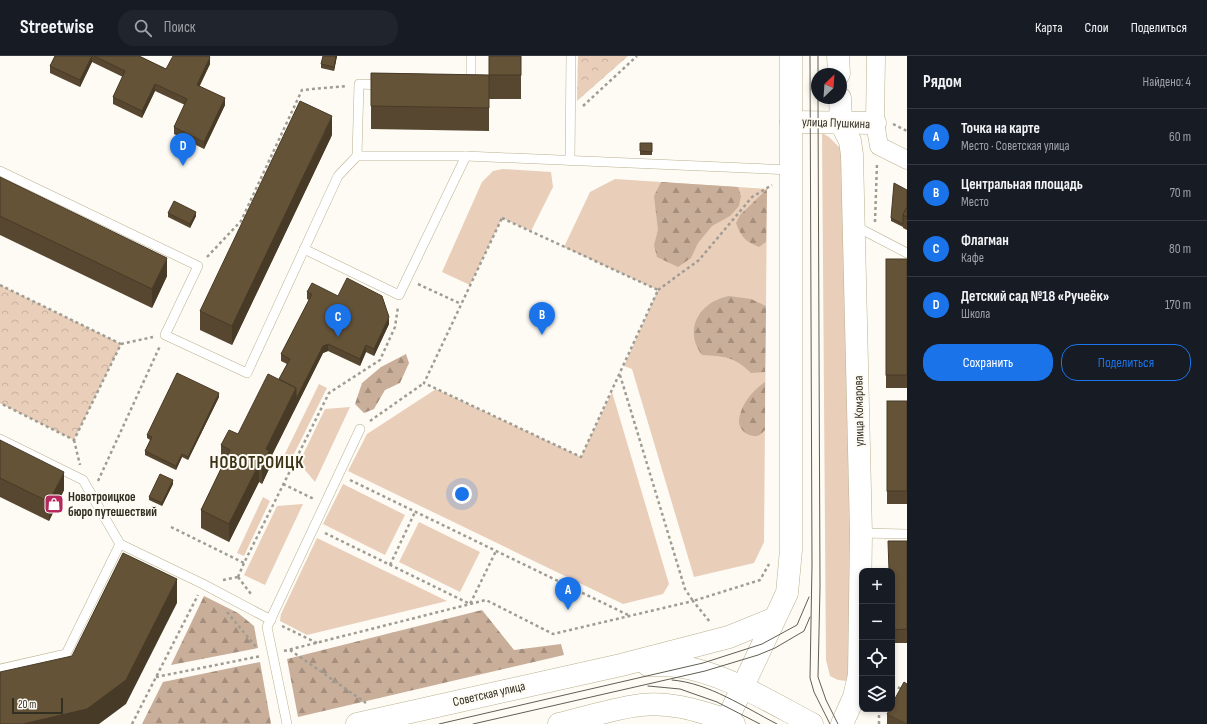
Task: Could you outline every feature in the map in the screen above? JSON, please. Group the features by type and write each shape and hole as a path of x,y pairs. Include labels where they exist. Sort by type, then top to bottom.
{"main road":[{"path":"559,724 635,705 665,705 696,710 729,723 743,688 787,593 791,550 791,56"},
{"path":"838,56 839,68"},
{"name":"улица Комарова","path":"840,104 840,122 850,141 852,155 855,226 861,533 859,675 854,697 842,724"},
{"name":"улица Пушкина","path":"791,122 875,123"},
{"name":"Советская улица","path":"357,724 621,665 729,637 774,619"},
{"name":"Советская улица","path":"621,665 676,666 701,672 743,688 812,724"}],"street":[{"path":"875,123 876,56"},
{"name":"улица Пушкина","path":"875,123 880,146 907,160"}],"lane":[{"path":"463,86 471,87 471,56"},
{"path":"570,161 571,56"},
{"path":"0,171 198,266 165,335 247,373 338,176 357,156 359,84 392,85"},
{"path":"357,156 466,156 791,170"},
{"path":"304,250 399,294 466,156"},
{"path":"855,226 907,253"},
{"path":"287,724 267,627 360,429"},
{"path":"0,439 83,480 120,544 203,584 271,620"},
{"path":"861,533 907,534"},
{"path":"0,669 66,654 120,544"}],"path":[{"path":"571,117 637,56"},
{"path":"198,266 241,221 302,90 359,84"},
{"path":"424,384 581,457 658,290 699,260 752,197 774,183 774,191"},
{"path":"360,429 424,384 502,218 658,290"},
{"path":"406,279 462,304"},
{"path":"0,285 121,344 165,335"},
{"path":"238,577 329,393 380,360 396,327 399,294"},
{"path":"92,494 165,335"},
{"path":"83,480 74,440 121,344"},
{"path":"620,375 685,589 711,623"},
{"path":"0,403 74,440"},
{"path":"338,475 628,615"},
{"path":"283,484 304,494"},
{"path":"390,565 415,512"},
{"path":"171,527 244,563"},
{"path":"314,528 470,604"},
{"path":"470,604 496,551"},
{"path":"273,654 486,600 553,634 628,615 693,601 760,580 771,560"},
{"path":"132,724 203,584"},
{"path":"156,677 264,656 224,608"},
{"path":"271,620 317,643"},
{"path":"290,650 366,703"},
{"path":"895,687 907,690"},
{"path":"879,712 879,724"}],"green space":[{"path":"578,56 628,56 577,101"},
{"path":"822,133 829,137 846,154 853,673 847,681 838,680 830,676 826,660"},
{"path":"503,169 551,172 553,187 531,231 502,218 470,285 442,272 482,182 493,171"},
{"path":"615,179 767,189 764,542 754,563 694,577 632,369 624,366 658,290 564,247 590,192"},
{"path":"661,182 738,187 741,196 739,206 730,216 712,226 698,243 691,258 678,267 657,257 654,245 658,230 654,196"},
{"path":"767,189 766,242 759,247 744,238 736,223 740,215"},
{"path":"0,285 121,344 74,440 0,403"},
{"path":"729,296 751,299 766,306 765,372 751,373 740,364 729,358 702,355 696,346 694,327 697,318 709,304 718,299"},
{"path":"406,354 409,363 400,383 385,390 374,409 364,413 355,404 362,383 381,367"},
{"path":"765,382 765,430 759,435 751,436 741,429 739,423 740,414 748,398"},
{"path":"319,384 327,388 288,466 281,462"},
{"path":"436,389 581,457 612,392 669,584 663,594 623,604 348,471 367,434"},
{"path":"350,407 315,482 299,463 325,409"},
{"path":"343,484 405,515 385,555 323,524"},
{"path":"263,497 270,501 244,556 237,553"},
{"path":"303,504 265,585 244,575 277,506"},
{"path":"419,522 480,552 460,592 399,562"},
{"path":"317,538 447,601 307,635 280,621 281,614"},
{"path":"204,596 238,613 254,626 258,648 171,665"},
{"path":"482,610 514,650 561,644 564,655 298,717 287,659"},
{"path":"260,662 271,724 142,724 163,682"}],"building":[{"path":"55,56 92,56 80,80 50,66"},
{"path":"94,56 139,56 166,69 173,56 209,56 210,57 197,85 225,98 204,142 174,127 187,99 155,84 142,111 113,97 125,71"},
{"path":"323,56 336,56 334,67 321,64"},
{"path":"489,56 521,56 521,75 489,75"},
{"path":"371,73 489,75 489,108 371,106"},
{"path":"300,101 332,116 232,326 200,311"},
{"path":"640,143 652,143 652,152 640,151"},
{"path":"0,177 167,258 152,289 0,216"},
{"path":"894,183 907,190 907,207 903,215 903,224 891,218"},
{"path":"174,201 196,212 190,224 168,213"},
{"path":"907,207 907,217 903,215"},
{"path":"886,259 907,259 907,375 886,375"},
{"path":"347,278 382,296 389,317 374,349 366,345 360,359 328,344 323,346 296,399 296,388 279,379 290,359 281,354 312,294 307,292 312,283 338,296"},
{"path":"177,373 219,393 188,457 182,454 176,466 145,451 152,437 147,435"},
{"path":"268,374 296,388 266,449 269,451 262,465 259,464 229,524 201,510 230,450 221,445 229,430 238,434"},
{"path":"887,401 907,401 907,491 887,491"},
{"path":"0,440 64,472 49,502 0,478"},
{"path":"160,474 173,480 162,503 149,497"},
{"path":"888,541 907,541 907,629 895,630 895,568 889,568"},
{"path":"123,553 177,579 126,680 87,709 23,724 0,724 0,672 72,656"},
{"path":"904,682 907,684 907,724 887,714 888,712 895,712 895,698"}],"tram line":[{"path":"810,56 812,565 810,678 814,692 830,724"},
{"path":"818,56 818,68"},
{"path":"818,104 820,587 818,677 826,700 838,724"},
{"path":"439,724 703,663 762,644 797,625 809,597"},
{"path":"473,724 705,671 758,655 775,648 804,631 810,617"},
{"path":"672,680 686,682 713,691 739,703 777,724"},
{"path":"648,686 680,689 717,702 760,724"}],"place":[{"name":"Детский сад №18 «Ручеёк»","path":"183,166"},
{"name":"Центральная площадь","path":"542,335"},
{"name":"Флагман","path":"338,337"},
{"name":"Новотроицкое бюро путешествий","path":"54,504"},
{"name":"Точка на карте","path":"568,610"}],"district":[{"name":"НОВОТРОИЦК","path":"257,463"}]}
